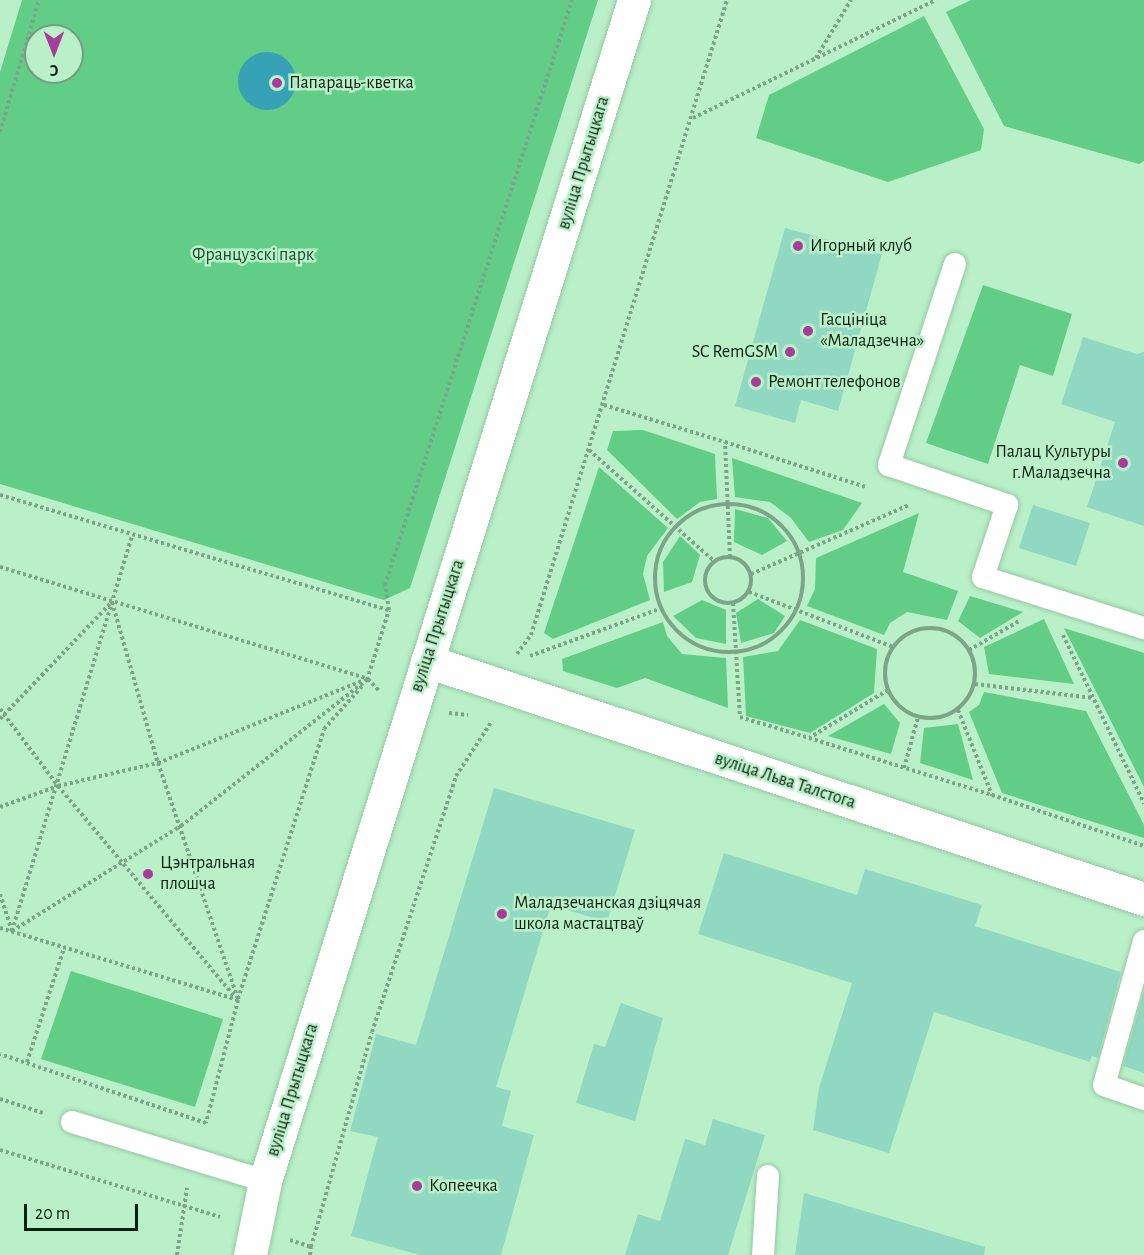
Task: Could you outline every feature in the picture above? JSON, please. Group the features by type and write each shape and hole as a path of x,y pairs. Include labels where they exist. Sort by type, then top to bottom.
{"street":[{"name":"вуліца Прытыцкага","path":"252,1242 265,1181 634,0"},
{"name":"вуліца Льва Талстога","path":"427,661 1144,899"}],"lane":[{"path":"955,264 889,465 1007,505 983,577 1046,600 1144,628"},
{"path":"1144,941 1104,1085 1144,1099"},
{"path":"72,1122 265,1181"},
{"path":"763,1255 768,1176"}],"path":[{"path":"0,132 39,0"},
{"path":"0,1054 206,1123 238,1000 324,729 368,679 389,610 385,585 572,0"},
{"path":"662,608 511,662 531,635 693,118 727,0"},
{"path":"815,59 851,0"},
{"path":"693,118 927,2 936,0"},
{"path":"604,405 871,488"},
{"path":"725,442 730,557"},
{"path":"589,450 677,525 714,561"},
{"path":"0,495 132,536 389,610"},
{"path":"751,574 800,555 916,502 904,499"},
{"path":"728,504 761,510 775,520 800,555 803,593 796,610 777,636 756,648 736,652 707,649 685,638 662,608 654,575 659,551 677,525 712,505 728,504"},
{"path":"12,931 58,786 132,536"},
{"path":"730,557 743,562 751,574 749,592 733,603 718,601 707,590 706,574 714,561 730,557"},
{"path":"0,567 368,679 380,692"},
{"path":"749,592 893,647"},
{"path":"969,650 1046,600 1144,802"},
{"path":"2,717 112,602"},
{"path":"112,602 158,763 238,1000"},
{"path":"733,603 740,717 992,795 1144,846"},
{"path":"934,628 962,640 976,668 975,684 958,710 932,719 918,717 894,702 888,690 886,661 893,647 904,636 934,628"},
{"path":"0,807 58,786 158,763 368,679"},
{"path":"12,931 126,863 180,826 368,679"},
{"path":"975,684 1094,699"},
{"path":"809,738 888,690"},
{"path":"0,709 2,717 58,786 126,863 238,1000"},
{"path":"958,710 992,795"},
{"path":"904,768 918,717"},
{"path":"310,1255 372,1032 456,776 494,719 505,722"},
{"path":"0,894 12,931"},
{"path":"0,928 238,1000"},
{"path":"27,1062 64,948"},
{"path":"0,1100 72,1122"},
{"path":"0,1150 183,1205 252,1242 312,1247"},
{"path":"177,1255 183,1205 190,1179"}],"green space":[{"name":"Французскі парк","path":"22,0 598,0 410,588 384,600 0,484 0,72"},
{"path":"971,0 1144,0 1144,161 1139,164 1004,126 946,12"},
{"path":"924,16 984,129 981,150 888,182 756,138 769,95"},
{"path":"983,285 1072,314 1053,376 1020,365 988,464 926,443"},
{"path":"643,430 715,454 717,499 700,502 677,519 607,450 613,431"},
{"path":"732,458 862,503 843,530 809,542 791,518 770,502 735,497"},
{"path":"599,467 668,528 647,556 643,574 650,600 553,639 544,633"},
{"path":"735,509 768,518 787,541 762,555 734,542"},
{"path":"919,513 903,572 958,591 947,620 907,612 890,623 884,635 807,606 815,589 816,558"},
{"path":"680,536 700,555 692,582 664,592 663,562"},
{"path":"970,596 1023,612 980,638 958,621"},
{"path":"758,599 785,616 774,633 741,643 736,613"},
{"path":"702,600 726,610 726,644 696,638 673,616"},
{"path":"1044,619 1074,684 989,674 984,647"},
{"path":"800,620 877,649 874,693 810,733 746,716 743,657 778,651"},
{"path":"663,622 667,636 682,654 726,658 728,708 645,678 617,688 563,671 562,659"},
{"path":"1064,628 1144,653 1144,787"},
{"path":"984,692 1086,711 1144,825 1144,838 1002,793 969,712 979,705"},
{"path":"884,704 900,723 891,754 828,736"},
{"path":"958,724 973,780 920,763 924,728"},
{"path":"71,971 223,1019 195,1107 41,1059"}],"water":[{"path":"267,52 278,54 291,65 296,81 294,92 283,105 267,110 256,108 243,97 238,81 240,70 251,57"}],"building":[{"name":"Гасцініца «Маладзечна»","path":"785,228 882,254 838,411 801,400 795,423 735,406"},
{"name":"Палац Культуры г.Маладзечна","path":"1083,337 1137,354 1144,352 1144,526 1087,507 1115,422 1061,404"},
{"path":"1033,505 1090,523 1076,566 1019,548"},
{"path":"494,788 635,830 607,922 551,905 496,1087 511,1091 502,1126 534,1135 501,1255 420,1255 351,1236 378,1137 350,1131 376,1034 416,1045"},
{"path":"724,853 857,895 865,869 982,905 975,926 1121,972 1098,1058 1092,1056 1090,1062 934,1012 889,1153 813,1130 819,1088 852,983 698,934"},
{"path":"1144,991 1144,1073 1123,1066"},
{"path":"621,1003 663,1018 635,1121 576,1103 594,1044 605,1047"},
{"path":"713,1119 765,1135 728,1255 625,1255 638,1214 660,1221 685,1139 705,1145"},
{"path":"804,1193 985,1247 984,1255 795,1255"}],"place":[{"name":"Папараць-кветка","path":"277,83"},
{"name":"Игорный клуб","path":"798,246"},
{"name":"Гасцініца «Маладзечна»","path":"808,331"},
{"name":"SC RemGSM","path":"790,352"},
{"name":"Ремонт телефонов","path":"756,382"},
{"name":"Палац Культуры г.Маладзечна","path":"1123,463"},
{"name":"Цэнтральная плошча","path":"148,874"},
{"name":"Маладзечанская дзіцячая школа мастацтваў","path":"502,914"},
{"name":"Копеечка","path":"417,1186"}]}
